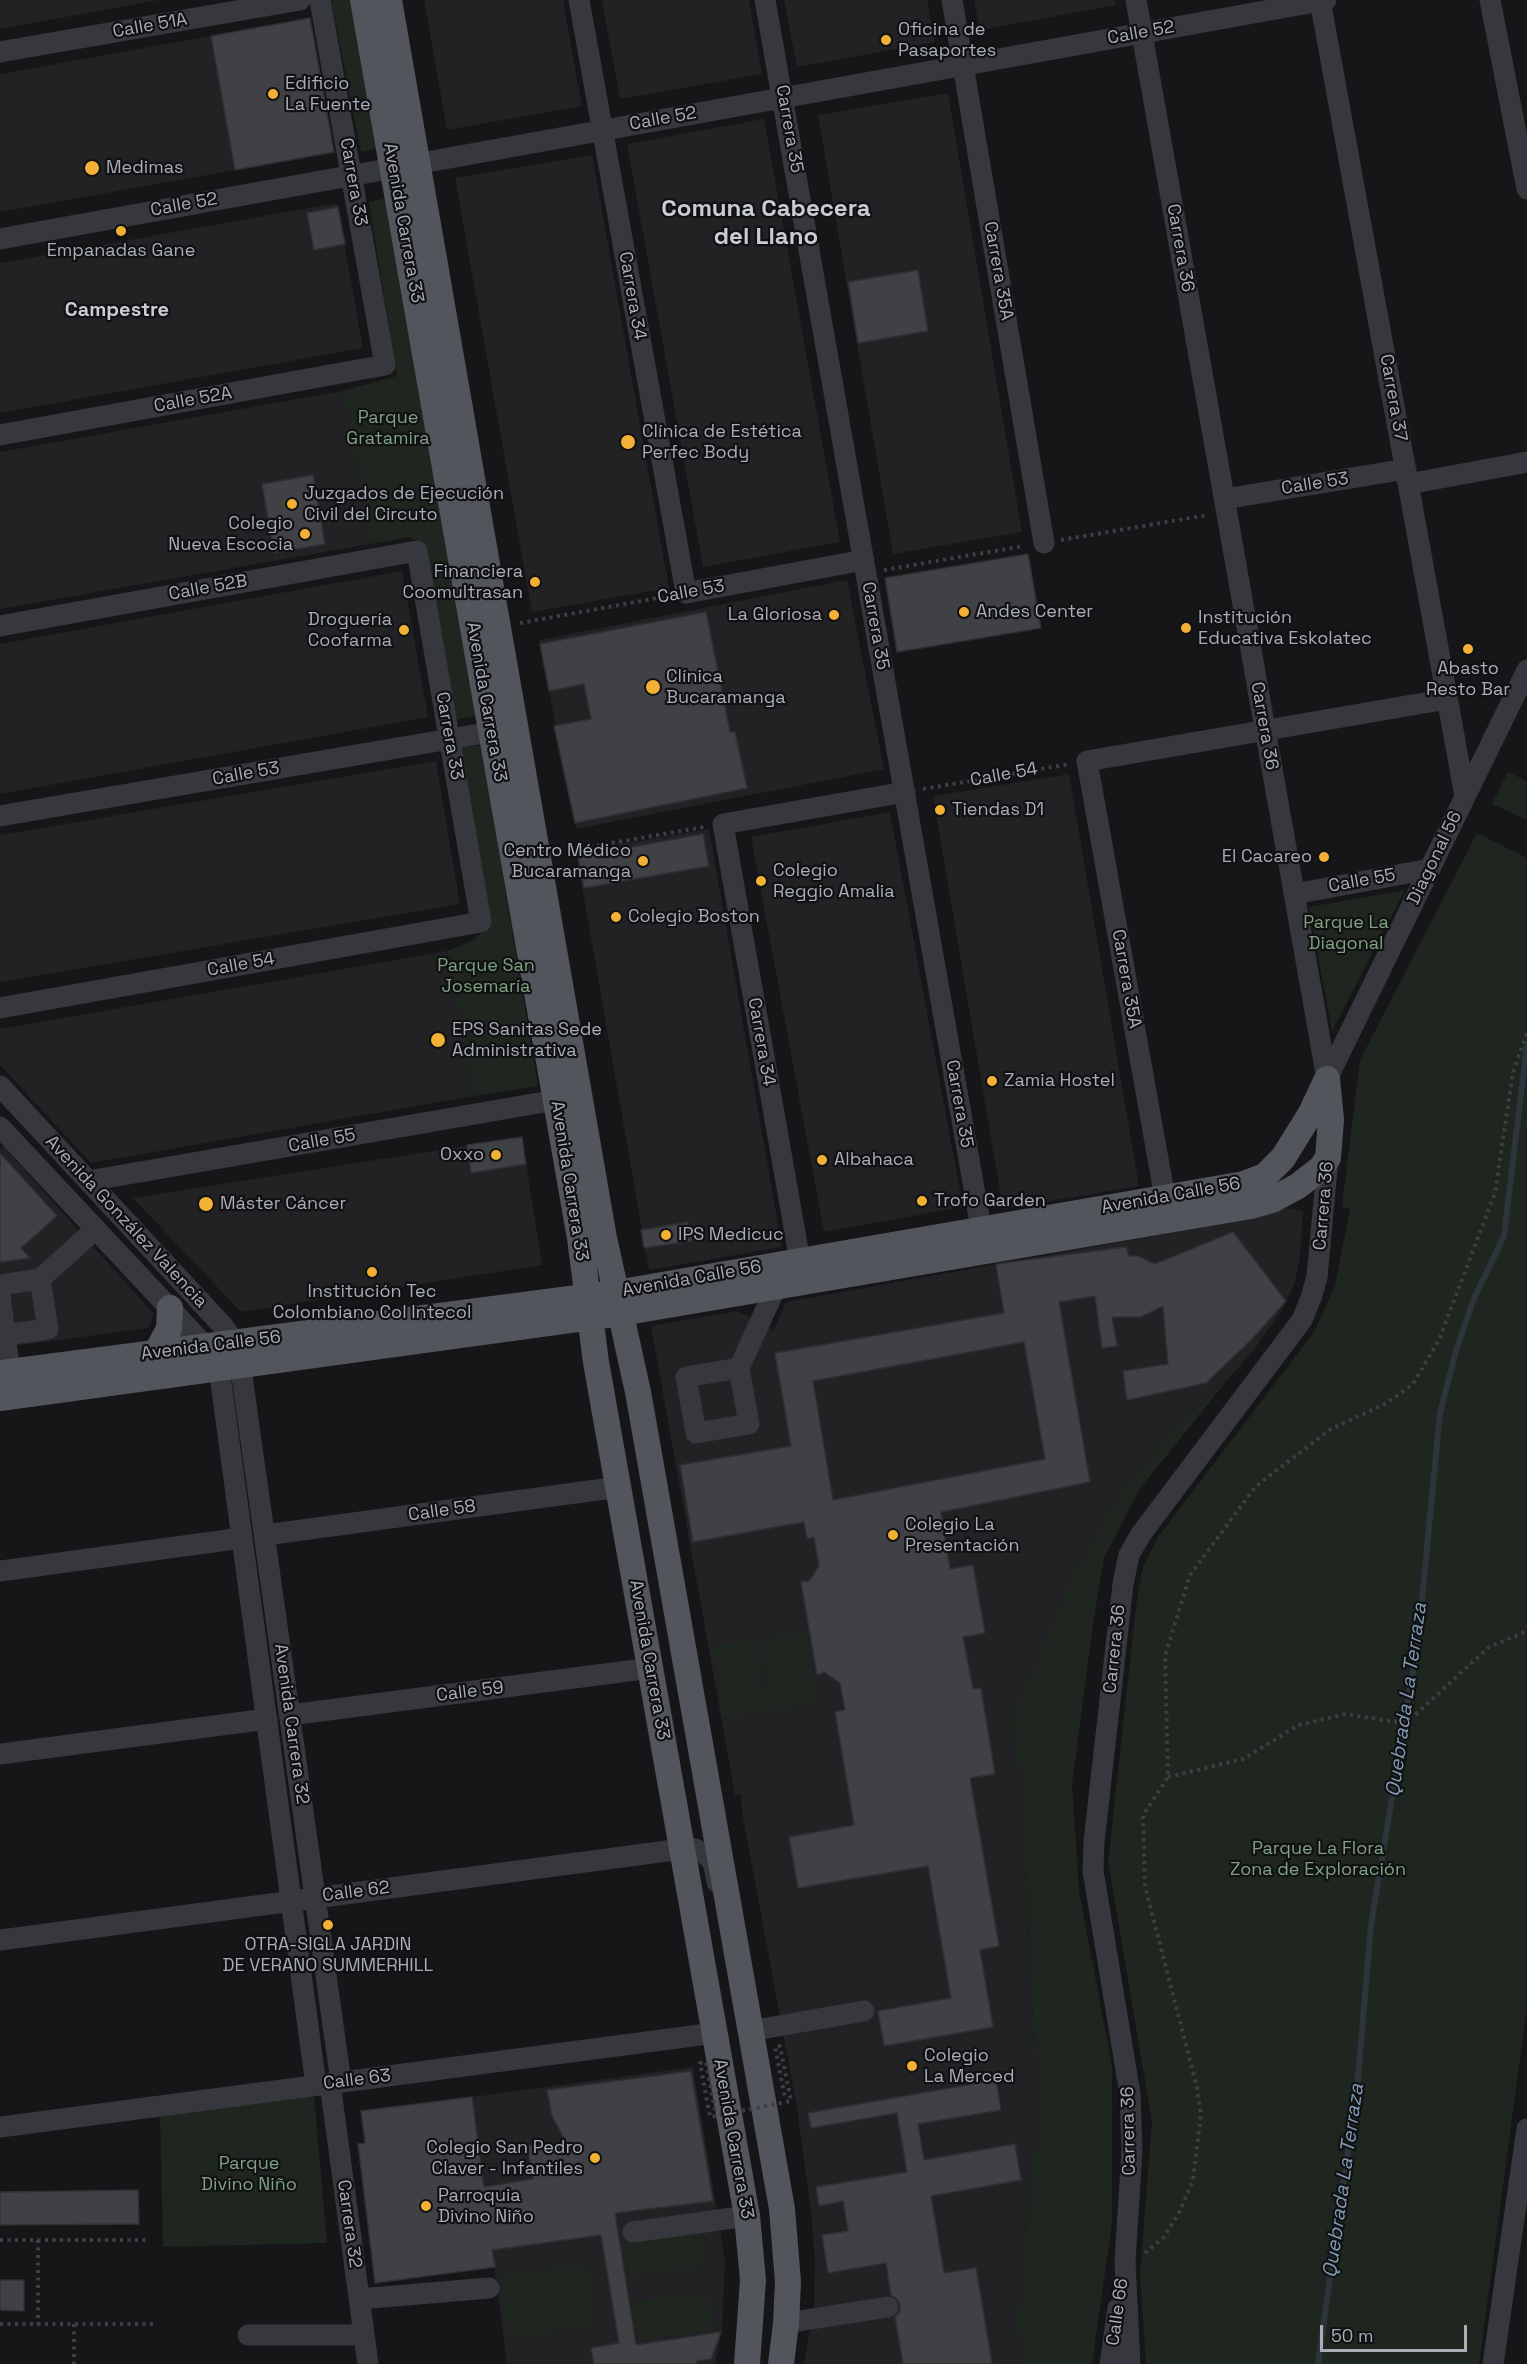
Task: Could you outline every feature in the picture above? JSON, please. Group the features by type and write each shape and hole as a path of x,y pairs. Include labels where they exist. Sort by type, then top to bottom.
{"main road":[{"name":"Avenida Carrera 33","path":"363,0 405,165 602,1227 638,1392 742,1980 785,2233 788,2282 781,2364"},
{"name":"Avenida Carrera 33","path":"389,0 405,165 491,732 580,1239 588,1307 619,1487 747,2216 753,2280 747,2364"},
{"name":"Avenida Calle 56","path":"0,1398 232,1359 588,1307 776,1287 1164,1198 1244,1184 1265,1176 1278,1164 1297,1139 1327,1079"},
{"name":"Carrera 36","path":"1327,1079 1331,1119 1328,1158"},
{"name":"Avenida Calle 56","path":"618,1303 800,1261 1260,1204 1298,1186 1321,1168 1328,1158"},
{"path":"156,1353 169,1329 170,1308"},
{"name":"Avenida Calle 56","path":"5,1373 206,1347 232,1359"}],"street":[{"name":"Calle 51A","path":"0,52 300,0"},
{"name":"Carrera 33","path":"320,0 385,365"},
{"name":"Carrera 34","path":"579,0 686,593"},
{"name":"Carrera 35","path":"765,0 983,1240"},
{"name":"Carrera 35A","path":"952,0 1044,543"},
{"name":"Carrera 36","path":"1136,0 1327,1079"},
{"name":"Calle 52","path":"0,239 1322,0"},
{"name":"Carrera 37","path":"1322,0 1465,796"},
{"path":"1490,0 1527,189"},
{"name":"Calle 52A","path":"0,435 385,365"},
{"name":"Calle 53","path":"1224,499 1527,462"},
{"name":"Carrera 33","path":"417,551 481,922"},
{"name":"Calle 52B","path":"0,626 417,551"},
{"name":"Calle 53","path":"686,593 864,560"},
{"name":"Diagonal 56","path":"1327,1079 1527,670"},
{"path":"1087,761 1447,699"},
{"name":"Calle 53","path":"0,816 491,732"},
{"name":"Carrera 35A","path":"1087,761 1164,1198"},
{"path":"723,824 905,792"},
{"name":"Carrera 34","path":"723,824 800,1261"},
{"name":"Calle 55","path":"1294,894 1430,869"},
{"name":"Calle 54","path":"0,1008 481,922"},
{"name":"Avenida González Valencia","path":"0,1086 223,1326 232,1359"},
{"name":"Calle 55","path":"88,1181 556,1100"},
{"name":"Avenida González Valencia","path":"0,1127 206,1347"},
{"name":"Carrera 36","path":"1130,2364 1125,2260 1132,2150 1130,2094 1093,1871 1094,1842 1123,1584 1129,1555 1141,1534 1302,1320 1317,1277 1328,1158"},
{"path":"0,1284 40,1279 96,1229"},
{"path":"5,1335 48,1329 40,1279"},
{"path":"739,1368 776,1287"},
{"path":"0,1296 5,1335 5,1373"},
{"name":"Avenida Carrera 32","path":"232,1359 265,1535 315,1898 329,2084"},
{"name":"Avenida Carrera 32","path":"232,1359 242,1538 291,1901 329,2084"},
{"name":"Calle 58","path":"265,1535 619,1487"},
{"path":"0,1570 242,1538"},
{"name":"Calle 59","path":"290,1716 651,1668"},
{"path":"0,1754 267,1719"},
{"name":"Calle 62","path":"0,1940 682,1849 696,1849 710,1858"},
{"name":"Avenida Carrera 33","path":"710,1858 714,1866 728,1953 742,1980"},
{"path":"750,2031 864,2011"},
{"name":"Calle 63","path":"0,2127 715,2033"},
{"name":"Carrera 32","path":"329,2084 368,2364"},
{"path":"1494,2364 1527,2129"},
{"path":"633,2232 747,2216"},
{"name":"Calle 66","path":"1110,2364 1125,2260"},
{"path":"359,2299 489,2288"},
{"path":"786,2323 888,2307"},
{"path":"248,2335 364,2335"}],"path":[{"name":"Calle 53","path":"519,623 686,593"},
{"name":"Calle 54","path":"905,792 1087,761"},
{"path":"560,852 723,824"},
{"path":"1125,2260 1142,2256 1164,2237 1180,2211 1193,2180 1199,2142 1201,2114 1197,2088 1145,1886 1143,1815 1168,1777 1166,1656 1190,1575 1256,1486 1331,1429 1387,1403 1413,1384 1439,1340 1495,1193 1513,1072 1527,1033"},
{"path":"1168,1777 1243,1759 1299,1725 1346,1714 1395,1722 1415,1716 1490,1647 1527,1631"},
{"path":"715,2110 706,2062 700,2063 710,2117 791,2101 780,2046 775,2047 785,2098"},
{"path":"38,2240 38,2324"},
{"path":"0,2241 148,2240"},
{"path":"0,2324 156,2324"},
{"path":"74,2324 75,2364"}],"shaded area":[{"path":"0,0 159,0 0,29"},
{"path":"424,0 563,0 582,106 447,130"},
{"path":"602,0 749,0 762,74 620,99"},
{"path":"784,0 927,0 935,42 797,67"},
{"path":"974,0 1115,0 1116,5 980,30"},
{"path":"211,36 235,170 0,212 0,74"},
{"path":"948,93 1022,532 893,554 818,115"},
{"path":"764,119 840,542 703,567 627,144"},
{"path":"592,155 669,588 532,612 455,178"},
{"path":"337,203 363,348 0,413 0,263"},
{"path":"342,391 370,544 0,609 0,452"},
{"path":"402,571 428,717 0,794 0,644"},
{"path":"847,580 884,769 576,829 539,640"},
{"path":"436,761 460,904 0,982 0,835"},
{"path":"1069,774 1139,1186 1003,1209 933,796"},
{"path":"890,812 963,1207 824,1232 751,837"},
{"path":"709,829 782,1247 649,1270 576,852"},
{"path":"447,951 473,1096 91,1163 0,1065 0,1029"},
{"path":"522,1137 542,1265 241,1312 133,1198"},
{"path":"3,1146 154,1314 148,1328 0,1348 0,1149"},
{"name":"Colegio La Presentación","path":"1286,1208 1303,1211 1300,1258 1294,1285 1282,1310 1254,1350 1229,1378 1180,1422 1121,1492 1011,1722 1021,1787 1036,2127 1016,2321 1022,2364 804,2364 814,2305 815,2260 797,2108 742,1812 741,1795 735,1795 651,1326 737,1311 774,1330 786,1302 1259,1217"},
{"name":"Colegio San Pedro Claver - Infantiles","path":"693,2067 725,2261 722,2329 715,2364 507,2364 472,2097"}],"green space":[{"path":"331,0 352,0 379,148 361,152"},
{"name":"Parque Gratamira","path":"386,198 479,716 455,720 423,544 410,537 370,544 342,391 397,376 369,202"},
{"name":"Parque San Josemaría","path":"481,745 538,1086 473,1096 447,951 472,941 488,926 461,748"},
{"path":"1508,772 1527,781 1527,820 1492,804"},
{"name":"Parque La Flora Zona de Exploración","path":"1477,833 1527,858 1527,2007 1479,2364 1146,2364 1140,2274 1152,2121 1108,1862 1136,1606 1143,1567 1158,1537 1314,1332 1335,1286 1350,1209 1342,1206 1360,1060"},
{"name":"Parque La Diagonal","path":"1405,890 1332,1031 1309,907"},
{"path":"1229,1378 1139,1490 1104,1558 1072,1785 1079,1891 1112,2066 1112,2223 1092,2364 1022,2364 1016,2321 1036,2127 1021,1787 1011,1722 1072,1578 1121,1492 1180,1422"},
{"path":"805,1632 816,1704 771,1711 761,1639"},
{"path":"757,1640 767,1712 723,1718 712,1646"},
{"name":"Parque Divino Niño","path":"314,2096 327,2243 163,2247 160,2116"},
{"path":"700,2228 705,2266 629,2277 624,2238"},
{"path":"587,2264 596,2326 508,2338 499,2276"},
{"path":"709,2292 714,2330 638,2340 633,2302"}],"building":[{"name":"Edificio La Fuente","path":"310,18 334,152 235,170 211,36"},
{"path":"338,207 345,244 314,250 307,213"},
{"path":"918,270 928,331 858,343 848,282"},
{"name":"Juzgados de Ejecución Civil del Circuto","path":"313,475 325,544 274,553 262,484"},
{"name":"Andes Center","path":"1028,554 1041,628 897,652 885,578"},
{"name":"Clínica Bucaramanga","path":"706,612 730,732 735,732 747,788 575,823 554,726 591,719 584,684 549,691 540,644"},
{"name":"Centro Médico Bucaramanga","path":"703,834 709,866 584,888 578,857"},
{"name":"Oxxo","path":"522,1137 526,1164 471,1173 467,1145"},
{"path":"0,1153 57,1216 21,1248 30,1258 0,1262"},
{"name":"IPS Medicuc","path":"688,1222 692,1241 644,1248 641,1230"},
{"path":"1233,1232 1286,1301 1252,1339 1206,1383 1127,1400 1123,1371 1168,1364 1163,1306 1141,1317 1112,1317 1117,1346 1102,1348 1095,1296 1059,1302 1090,1482 941,1512 950,1569 973,1565 985,1633 963,1637 973,1689 981,1688 995,1774 970,1778 999,1946 980,1950 993,2027 884,2046 878,2011 951,1998 928,1866 798,1888 789,1837 854,1825 835,1712 845,1710 840,1683 824,1672 817,1675 801,1582 809,1581 819,1566 814,1537 807,1539 804,1522 693,1542 680,1465 791,1446 775,1353 1004,1313 996,1264 1126,1247 1129,1256 1138,1256 1155,1264","holes":["1024,1342 1045,1459 833,1500 813,1381"]},
{"path":"691,2071 713,2201 615,2213 636,2345 721,2332 711,2359 696,2361 697,2364 594,2364 591,2348 619,2343 601,2235 492,2250 495,2267 375,2283 358,2144 365,2143 361,2111 472,2097 484,2187 533,2179 527,2146 566,2142 552,2116 547,2090"},
{"path":"996,2080 1001,2110 918,2124 924,2160 1015,2144 1021,2180 931,2196 944,2273 976,2268 992,2364 903,2364 895,2317 900,2312 900,2304 891,2295 886,2263 828,2273 822,2235 848,2231 843,2201 819,2206 816,2187 907,2172 897,2113 811,2128 808,2113"},
{"path":"138,2190 139,2224 0,2225 0,2192"},
{"path":"0,2280 24,2280 24,2311 0,2310"}],"waterway":[{"name":"Quebrada La Terraza","path":"1318,2364 1357,2088 1371,1925 1418,1641 1440,1413 1456,1351 1473,1301 1504,1236 1527,1044"}],"place":[{"name":"Oficina de Pasaportes","path":"886,40"},
{"name":"Edificio La Fuente","path":"273,94"},
{"name":"Medimas","path":"92,168"},
{"name":"Empanadas Gane","path":"121,231"},
{"name":"Clínica de Estética Perfec Body","path":"628,442"},
{"name":"Juzgados de Ejecución Civil del Circuto","path":"292,504"},
{"name":"Colegio Nueva Escocia","path":"305,534"},
{"name":"Financiera Coomultrasan","path":"535,582"},
{"name":"Andes Center","path":"964,612"},
{"name":"La Gloriosa","path":"834,615"},
{"name":"Institución Educativa Eskolatec","path":"1186,628"},
{"name":"Droguería Coofarma","path":"404,630"},
{"name":"Abasto Resto Bar","path":"1468,649"},
{"name":"Clínica Bucaramanga","path":"653,687"},
{"name":"Tiendas D1","path":"940,810"},
{"name":"El Cacareo","path":"1324,857"},
{"name":"Centro Médico Bucaramanga","path":"643,861"},
{"name":"Colegio Reggio Amalia","path":"761,881"},
{"name":"Colegio Boston","path":"616,917"},
{"name":"EPS Sanitas Sede Administrativa","path":"438,1040"},
{"name":"Zamia Hostel","path":"992,1081"},
{"name":"Oxxo","path":"496,1155"},
{"name":"Albahaca","path":"822,1160"},
{"name":"Trofo Garden","path":"922,1201"},
{"name":"Máster Cáncer","path":"206,1204"},
{"name":"IPS Medicuc","path":"666,1235"},
{"name":"Institución Tec Colombiano Col Intecol","path":"372,1272"},
{"name":"Colegio La Presentación","path":"893,1535"},
{"name":"OTRA-SIGLA JARDIN DE VERANO SUMMERHILL","path":"328,1925"},
{"name":"Colegio La Merced","path":"912,2066"},
{"name":"Colegio San Pedro Claver - Infantiles","path":"595,2158"},
{"name":"Parroquia Divino Niño","path":"426,2206"}],"district":[{"name":"Comuna Cabecera del Llano","path":"766,223"},
{"name":"Campestre","path":"117,311"}]}
